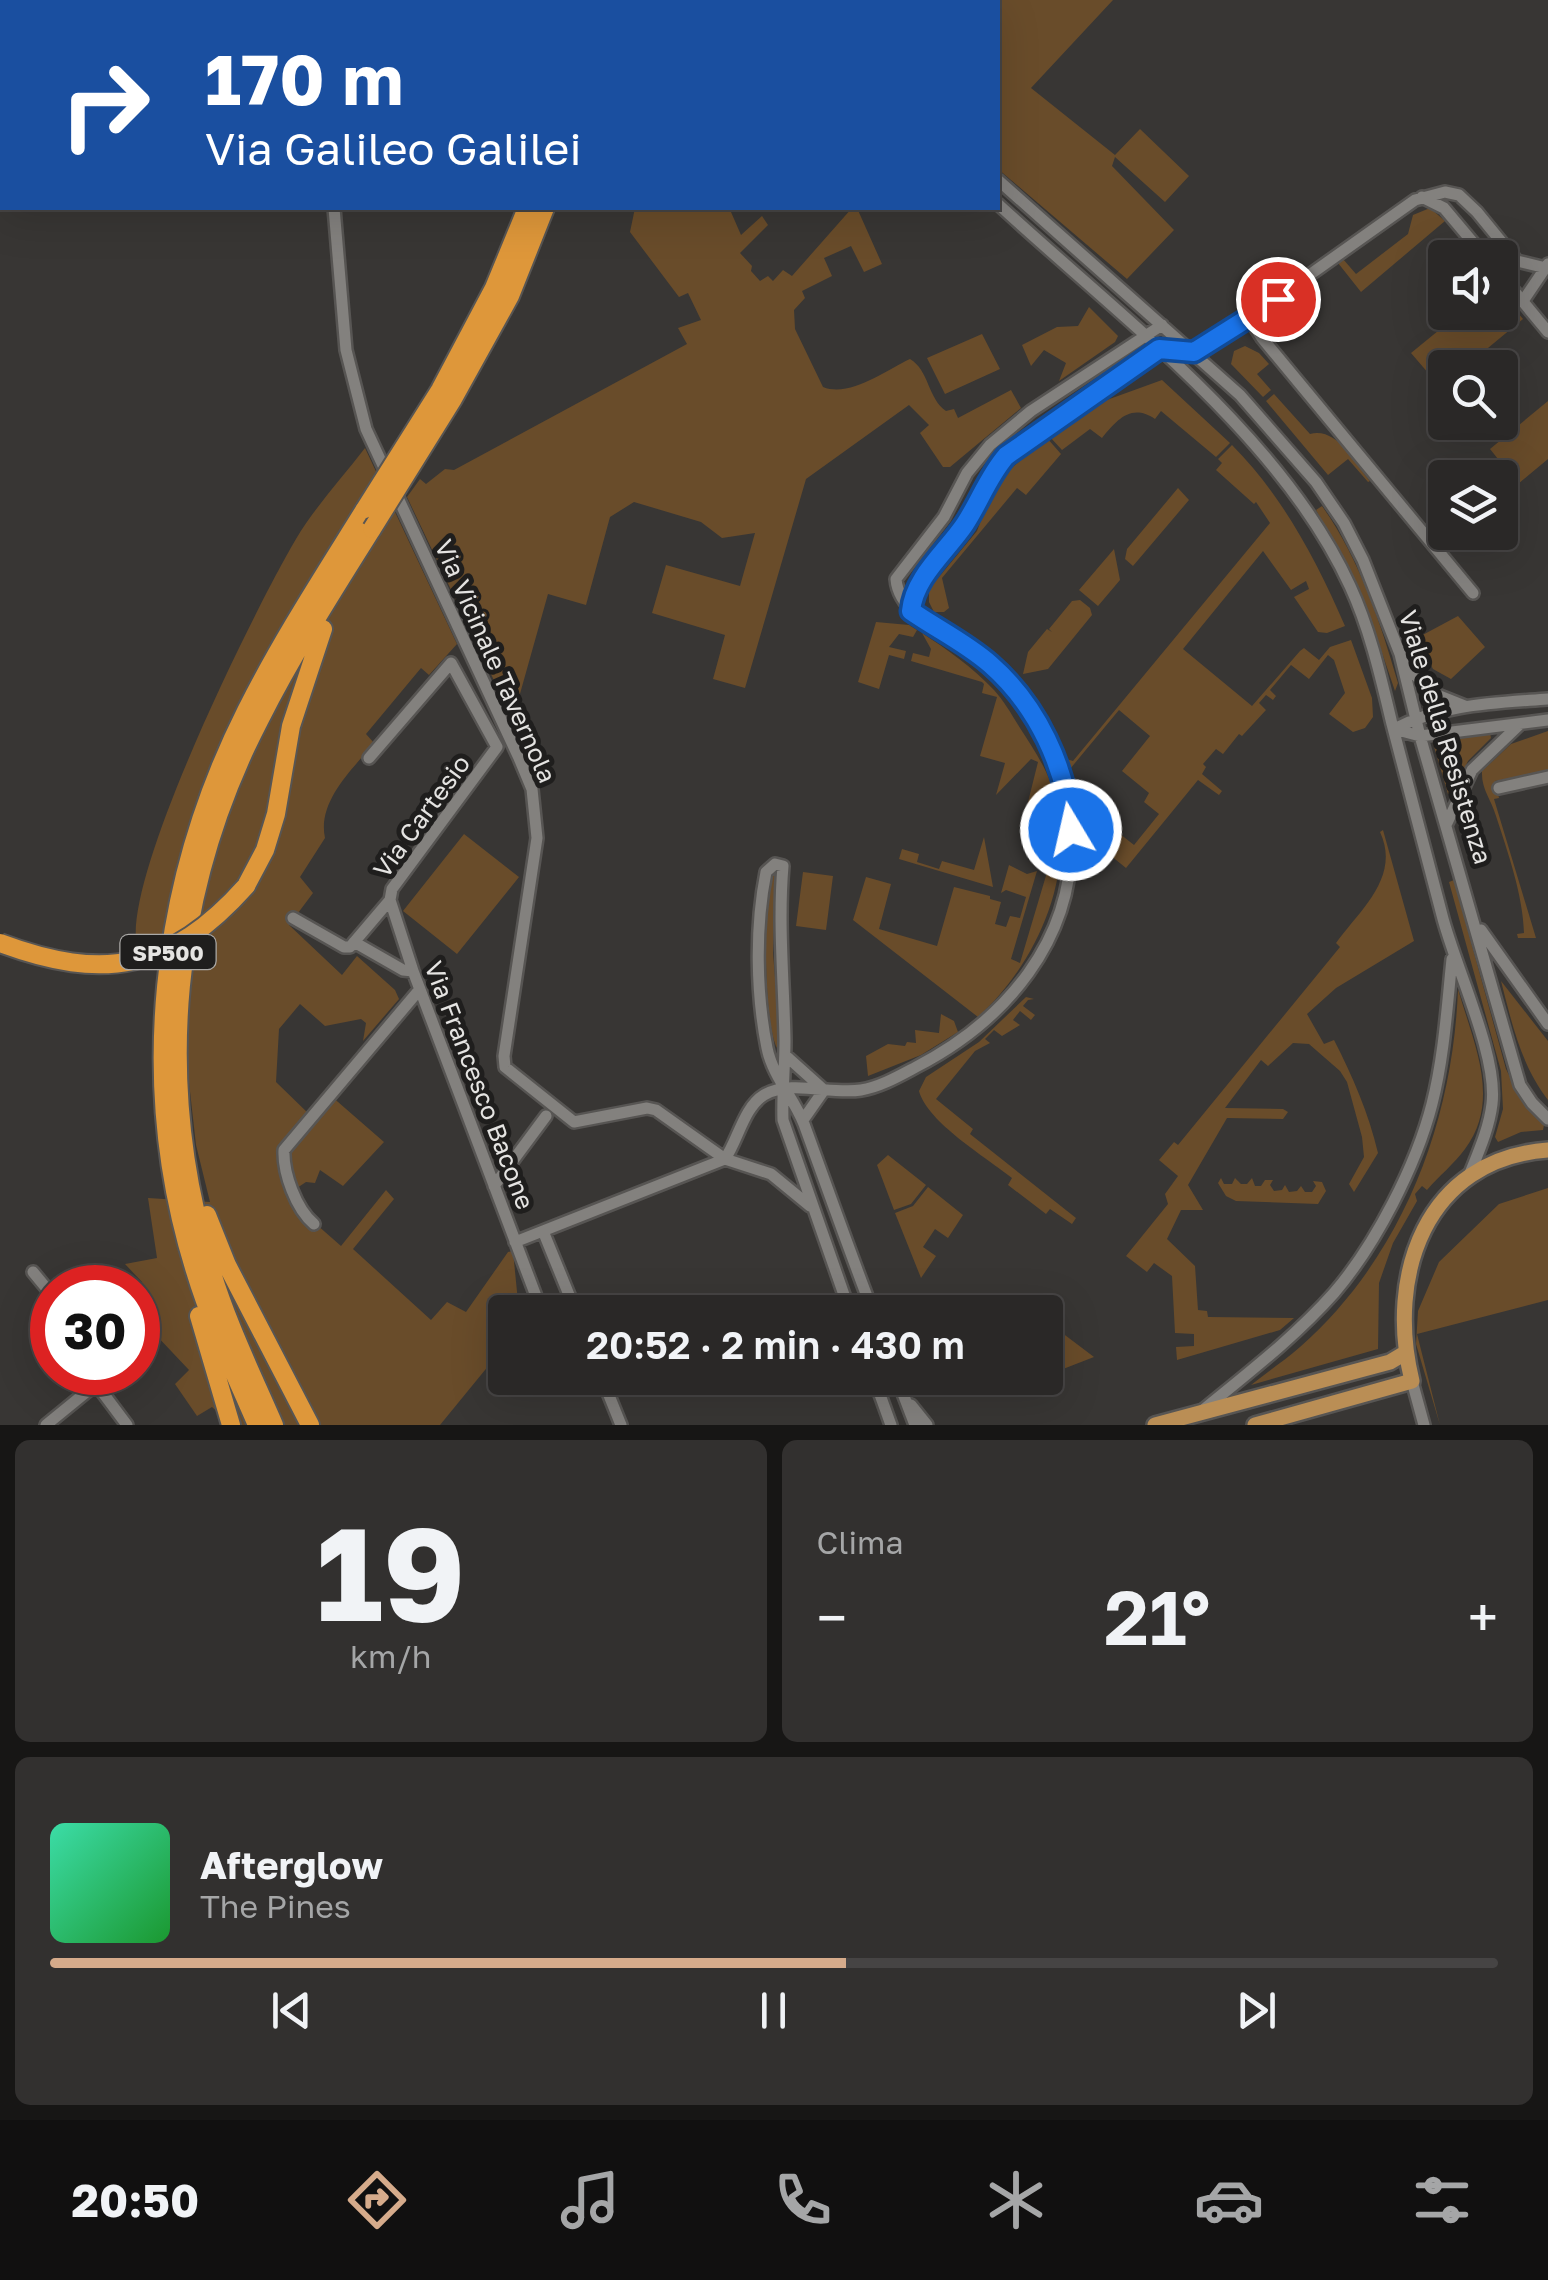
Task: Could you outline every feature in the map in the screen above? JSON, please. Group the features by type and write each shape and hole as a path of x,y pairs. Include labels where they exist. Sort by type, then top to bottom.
{"highway":[{"name":"SP500","path":"257,1425 199,1283 172,1170 162,1051 163,994 172,921 210,792 245,712 310,597 458,356 494,288 526,210"},
{"name":"SP500","path":"274,1425 210,1266 193,1199 180,1110 178,1052 181,963 187,925 225,797 260,719 453,399 510,296 544,210"},
{"path":"0,942 66,964 130,962 194,936 220,916 246,886 265,850 276,814 290,726 318,639 346,571"},
{"path":"180,1110 214,1238 310,1425"},
{"path":"172,1170 172,1214 178,1249 231,1425"}],"main road":[{"name":"Viale della Resistenza","path":"1412,1381 1402,1320 1404,1289 1414,1247 1430,1219 1467,1180 1500,1161 1548,1150"},
{"path":"1154,1425 1390,1362 1405,1353"},
{"path":"1255,1425 1412,1381"}],"street":[{"name":"Viale della Resistenza","path":"1000,182 1240,395 1316,482 1344,523 1400,654 1520,1085 1548,1119"},
{"path":"1159,349 1194,352 1245,322 1422,197 1446,192 1459,195 1500,240"},
{"path":"1422,197 1444,208 1471,240"},
{"name":"Viale della Resistenza","path":"1000,206 1231,418 1294,494 1338,562 1359,610 1452,955 1489,1060 1493,1099 1490,1121 1467,1180"},
{"name":"Via Vicinale Tavernola","path":"334,210 346,350 366,429 526,773 535,806 537,838 505,1067 574,1122 652,1108 724,1159"},
{"path":"1518,261 1547,266 1523,302"},
{"path":"1518,296 1548,332"},
{"path":"1245,322 1248,334 1262,338 1473,593"},
{"path":"810,1206 771,1174 724,1159 753,1104 769,1092 784,1088 864,1090 942,1054 990,1020 1020,988 1047,941 1058,916 1072,856 1070,802 1061,769 1019,695 978,654 911,611 898,590 899,572 944,517 971,467 990,445 1031,411 1162,326"},
{"path":"911,611 917,588 964,526 987,480 1006,456 1177,338"},
{"path":"1189,376 1194,352"},
{"path":"1400,654 1430,692 1465,706"},
{"name":"Via Cartesio","path":"354,942 390,900 392,889 497,747 450,663 369,758"},
{"path":"1394,729 1417,718 1465,706 1548,699"},
{"path":"1394,729 1420,736 1548,720"},
{"path":"1446,823 1472,770 1521,723"},
{"path":"1499,788 1548,778"},
{"path":"844,1295 783,1120 784,1088 785,1055 780,904 783,866 775,864 766,872 761,903 761,998 768,1050 784,1088 803,1120 867,1295"},
{"name":"Via Francesco Bacone","path":"390,900 413,972 515,1242 724,1159"},
{"path":"293,918 346,948 354,942 413,972"},
{"name":"Viale della Resistenza","path":"1474,920 1548,1024"},
{"name":"Viale della Resistenza","path":"1202,1412 1273,1352 1348,1276 1385,1214 1424,1132 1439,1067 1452,955"},
{"path":"314,1224 301,1211 284,1150 420,989"},
{"path":"785,1055 824,1090"},
{"path":"803,1120 824,1090"},
{"path":"494,1186 546,1116"},
{"path":"543,1231 567,1295"},
{"path":"515,1242 535,1295"},
{"name":"Viale della Resistenza","path":"1412,1381 1424,1425"},
{"path":"46,1425 84,1395"},
{"path":"104,1395 127,1425"},
{"path":"609,1395 620,1425"},
{"path":"881,1395 892,1425"},
{"path":"903,1395 915,1425"},
{"path":"904,1395 927,1425"}],"shaded area":[{"path":"1000,0 1113,0 1031,88 1115,155 1140,129 1189,176 1165,202 1115,157 1112,166 1174,230 1127,279 1000,171"},
{"path":"1430,208 1445,221 1361,292 1338,263 1343,259 1356,274 1408,234 1413,215"},
{"path":"635,210 732,210 741,235 762,216 768,225 740,253 760,281 768,276 773,281 783,270 792,276 850,210 858,210 882,264 864,272 851,246 824,258 832,276 802,291 805,298 794,310 795,329 823,387 856,386 910,359 921,370 940,406 946,411 954,409 958,418 1011,390 1021,408 950,467 943,467 920,433 929,425 909,405 806,479 745,688 713,679 725,635 652,613 666,565 740,586 755,533 722,538 701,522 634,502 610,517 586,605 548,594 512,712 407,497 420,479 426,484 445,469 454,470 687,344 678,328 701,320 688,293 679,297 630,232"},
{"path":"1089,307 1118,336 1115,342 1059,381 1066,363 1044,350 1031,366 1022,345 1057,327 1078,326"},
{"path":"1439,330 1510,330 1486,350 1428,350 1428,373 1411,353"},
{"path":"982,334 1000,369 945,394 927,358"},
{"path":"1245,346 1269,364 1257,374 1271,390 1263,397 1231,364 1234,351"},
{"path":"1162,380 1230,443 1216,457 1161,411 1155,419 1139,413 1125,416 1102,438 1090,429 1062,450 1050,437 1104,401"},
{"path":"1274,394 1310,434 1320,433 1337,441 1370,481 1348,459 1328,475 1266,401"},
{"path":"1548,401 1548,459 1518,484 1518,460 1499,460 1490,449 1501,440 1518,440 1518,426"},
{"path":"1047,438 1061,454 1026,495 1017,488 942,578 949,608 934,612 929,589 977,531 1001,477"},
{"path":"1232,445 1267,485 1297,530 1345,626 1318,632 1294,597 1309,589 1306,581 1291,590 1263,551 1183,649 1252,706 1304,648 1319,660 1330,647 1351,640 1372,698 1373,717 1365,728 1353,732 1329,714 1345,693 1334,660 1328,655 1309,679 1291,665 1270,690 1276,696 1273,700 1266,695 1259,703 1266,710 1223,754 1216,749 1203,764 1206,767 1202,774 1222,791 1219,795 1198,780 1126,868 1090,839 1080,846 1078,810 1082,804 1134,845 1159,814 1144,802 1149,793 1122,771 1150,736 1119,710 1070,769 1066,759 1073,761 1270,523 1256,502 1216,470 1222,463 1218,459"},
{"path":"365,448 457,644 429,675 421,668 366,734 374,743 331,799 324,824 325,838 300,877 313,893 289,925 342,975 357,956 395,990 399,999 363,1041 366,1023 361,1019 325,1026 300,1004 279,1029 276,1082 311,1116 330,1095 384,1142 343,1186 320,1170 315,1183 306,1182 294,1190 300,1210 341,1246 386,1190 394,1199 353,1249 431,1320 447,1302 466,1312 508,1252 513,1251 517,1295 488,1295 488,1366 440,1425 224,1425 222,1416 212,1407 197,1416 175,1384 189,1370 160,1339 160,1265 125,1264 157,1258 148,1198 210,1202 196,1145 182,1020 190,948 139,953 136,921 147,872 193,747 223,682 296,539"},
{"path":"1178,488 1189,500 1133,566 1125,559 1127,549"},
{"path":"1322,506 1368,592 1398,683 1395,691 1365,603 1316,510"},
{"path":"1114,549 1120,580 1098,606 1079,590"},
{"path":"1080,600 1092,615 1048,669 1023,674 1028,652 1047,629 1052,632 1049,629 1072,601"},
{"path":"1458,616 1485,647 1451,679 1433,669 1417,638"},
{"path":"876,622 909,625 917,630 913,637 899,634 889,647 906,651 904,659 889,655 879,689 858,682"},
{"path":"922,633 968,666 998,694 1042,764 1057,803 1060,862 1045,920 1017,973 978,1017 853,920 866,877 891,884 879,929 937,946 954,887 1001,902 995,924 1006,927 1010,916 1020,918 1026,897 1006,890 1001,893 1009,865 1027,874 1037,871 1011,959 1020,963 1056,842 1047,838 1052,820 1040,812 1042,803 1034,801 1032,809 1026,810 1038,762 1031,759 996,795 1005,763 980,756 997,697 982,693 982,682 911,661 913,653 929,657 931,649"},
{"path":"1548,731 1548,771 1495,781 1499,798 1494,799 1536,938 1518,938 1517,934 1524,933 1518,889 1482,771 1511,744"},
{"path":"1490,733 1491,738 1468,761 1452,795 1448,794 1432,740"},
{"path":"1383,830 1414,941 1336,988 1307,1014 1324,1044 1334,1040 1359,1095 1378,1153 1354,1192 1349,1184 1364,1157 1362,1137 1347,1082 1340,1071 1309,1044 1293,1043 1268,1066 1261,1060 1225,1108 1288,1112 1283,1119 1227,1118 1188,1185 1203,1210 1181,1210 1167,1239 1195,1266 1198,1310 1207,1311 1208,1317 1294,1318 1280,1330 1177,1360 1176,1347 1194,1346 1194,1334 1175,1333 1172,1276 1154,1263 1147,1272 1126,1256 1168,1204 1165,1194 1178,1176 1159,1160 1174,1142 1178,1145 1340,947 1336,943 1382,878"},
{"path":"464,834 519,877 457,954 403,911"},
{"path":"984,837 993,887 899,859 902,849 919,854 917,862 939,869 942,861 974,870"},
{"path":"803,872 833,876 826,930 796,926"},
{"path":"773,873 773,953 780,1037 777,1048 769,1015 766,961 767,907"},
{"path":"1454,880 1506,1069 1523,1103 1544,1125 1543,1130 1521,1132 1498,1142 1495,1137 1503,1109 1501,1071 1449,882"},
{"path":"1501,981 1548,1041 1548,1100 1524,1058"},
{"path":"1458,989 1481,1070 1482,1111 1461,1154 1427,1190 1422,1186 1415,1194 1417,1201 1393,1243 1379,1283 1378,1349 1251,1385 1300,1347 1336,1311 1393,1230 1433,1137 1446,1089"},
{"path":"1026,997 1034,999 1023,1006 1035,1015 1031,1020 1020,1011 1013,1020 1020,1025 1002,1036 994,1030 985,1039 990,1043 975,1051 936,1099 973,1129 970,1134 1076,1218 1072,1224 1050,1209 1046,1214 1008,1185 1012,1178 945,1127 919,1091 926,1077 979,1042"},
{"path":"941,1014 954,1021 958,1032 921,1055 868,1076 866,1056 888,1044 916,1043 915,1030 939,1033"},
{"path":"888,1155 926,1185 911,1204 894,1210 877,1165"},
{"path":"1221,1178 1224,1184 1232,1184 1235,1178 1247,1184 1252,1178 1255,1186 1273,1180 1270,1185 1274,1191 1285,1185 1289,1192 1301,1186 1305,1192 1312,1192 1316,1186 1313,1181 1322,1182 1326,1191 1318,1204 1236,1201 1226,1196 1218,1183"},
{"path":"928,1187 963,1215 948,1238 935,1229 923,1247 936,1256 921,1278 895,1213 913,1206"},
{"path":"1548,1188 1548,1300 1417,1334 1440,1425 1416,1344 1418,1311 1439,1262 1499,1204"},
{"path":"1063,1334 1094,1357 1063,1369"}],"route":[{"path":"1071,830 1070,802 1061,769 1019,695 978,654 911,611 914,595 964,526 987,480 1006,456 1159,349 1194,352 1278,299"}]}
